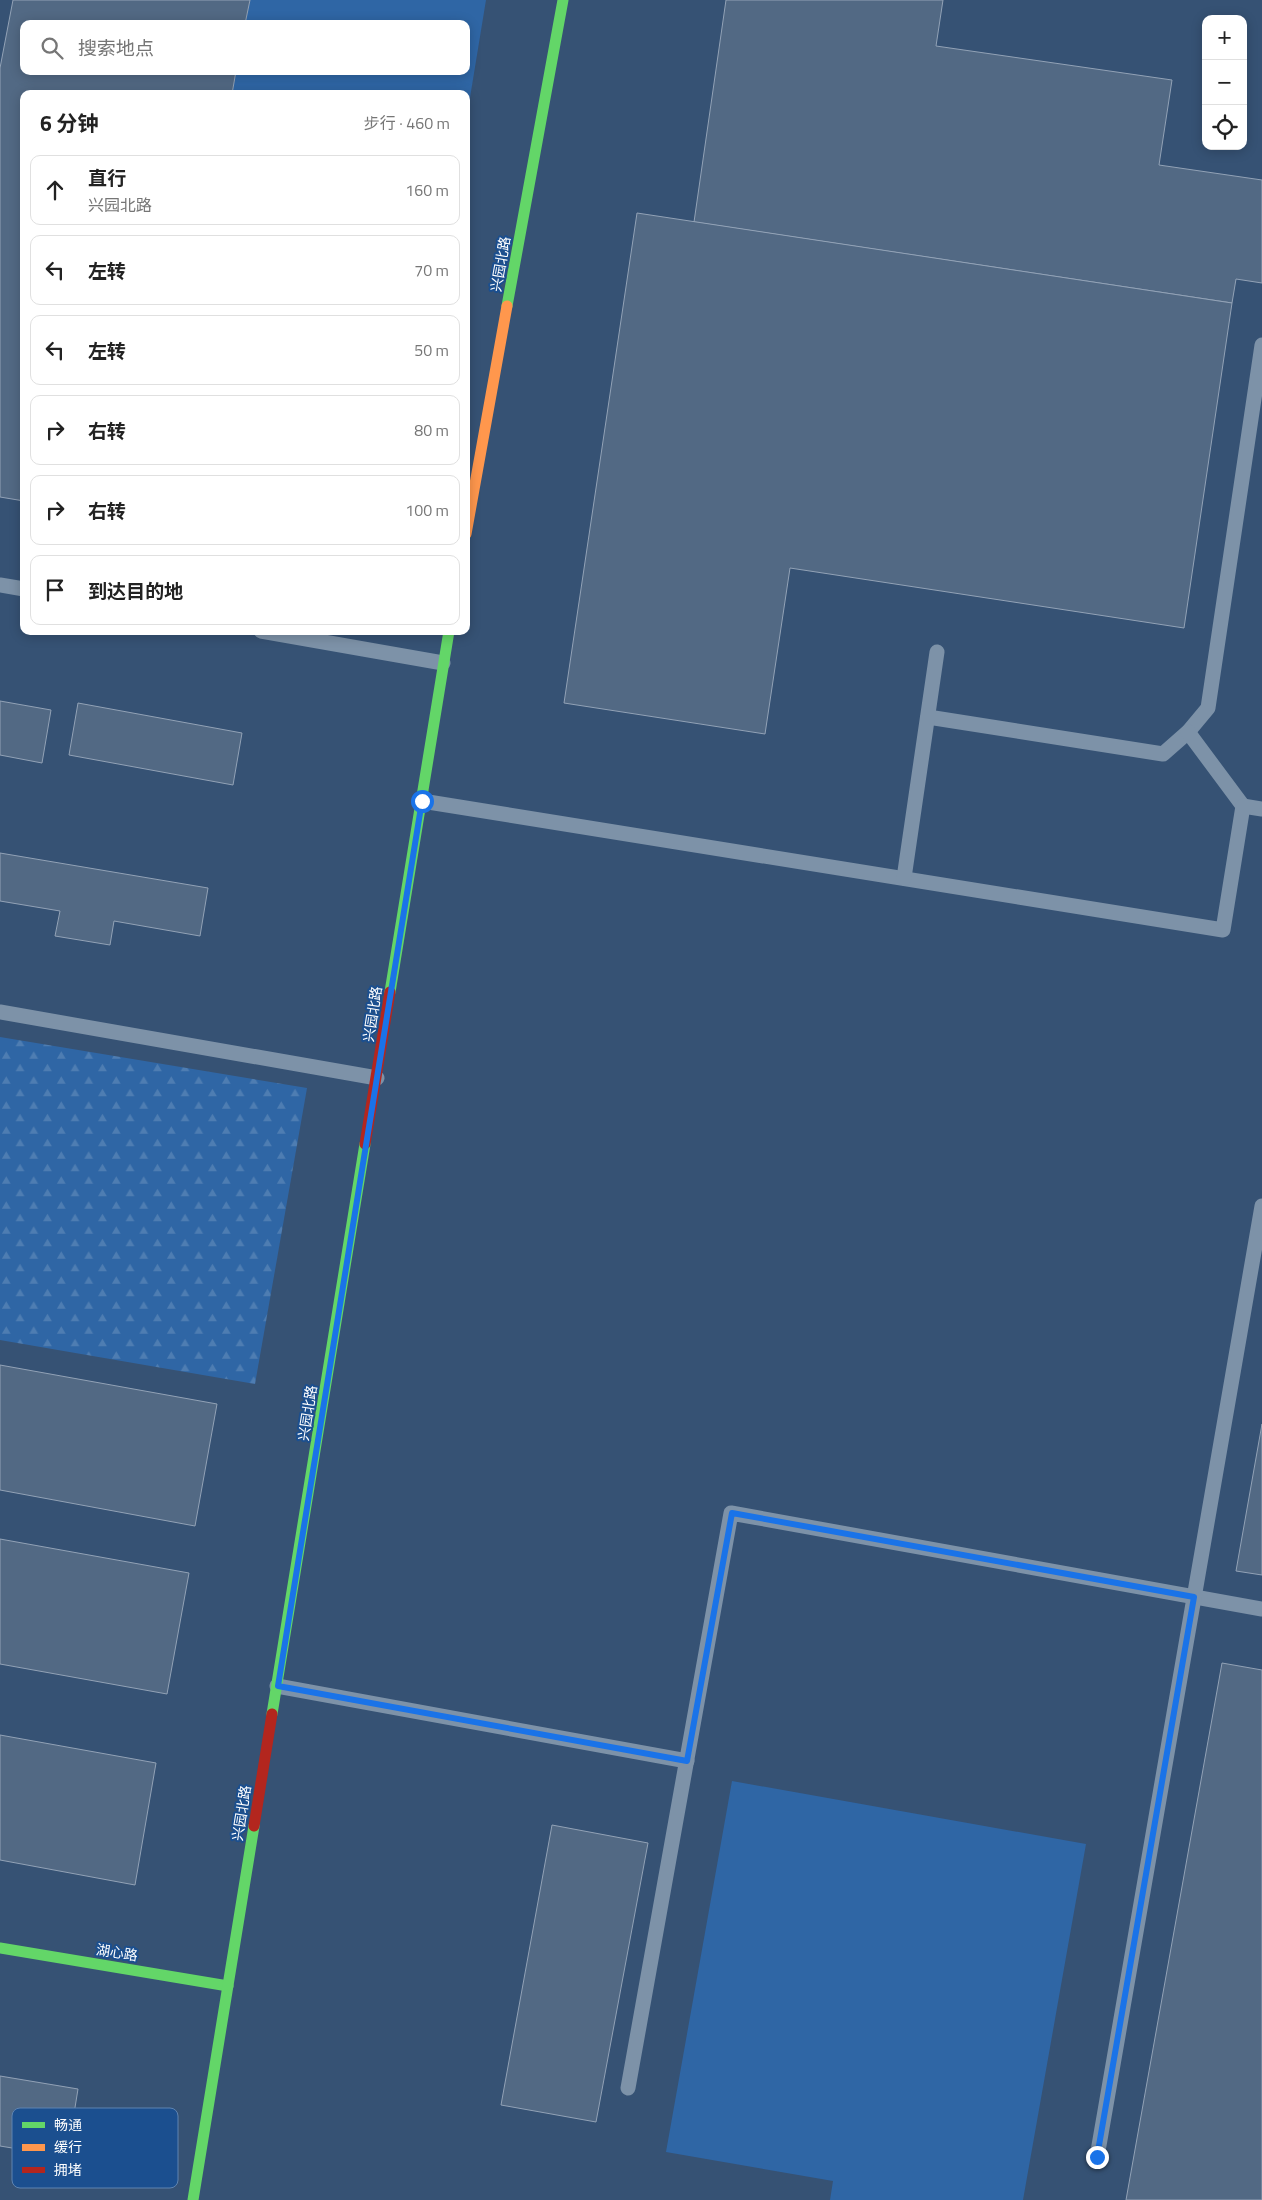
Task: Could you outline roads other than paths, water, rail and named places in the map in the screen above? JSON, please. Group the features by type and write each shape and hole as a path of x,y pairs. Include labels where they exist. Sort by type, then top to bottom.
{"main road":[{"name":"兴园北路","path":"470,512 563,0"},
{"name":"兴园北路","path":"193,2200 448,635"},
{"name":"湖心路","path":"0,1948 228,1986"}],"lane":[{"path":"928,717 1163,754 1188,732 1208,708 1262,345"},
{"path":"0,585 20,588"},
{"path":"282,635 443,664"},
{"path":"904,878 937,652"},
{"path":"1188,732 1243,806 1262,809"},
{"path":"422,801 1223,930 1243,806"},
{"path":"0,1012 376,1078"},
{"path":"1097,2157 1262,1206"},
{"path":"628,2088 732,1513 1262,1609"},
{"path":"278,1686 687,1761"}]}
